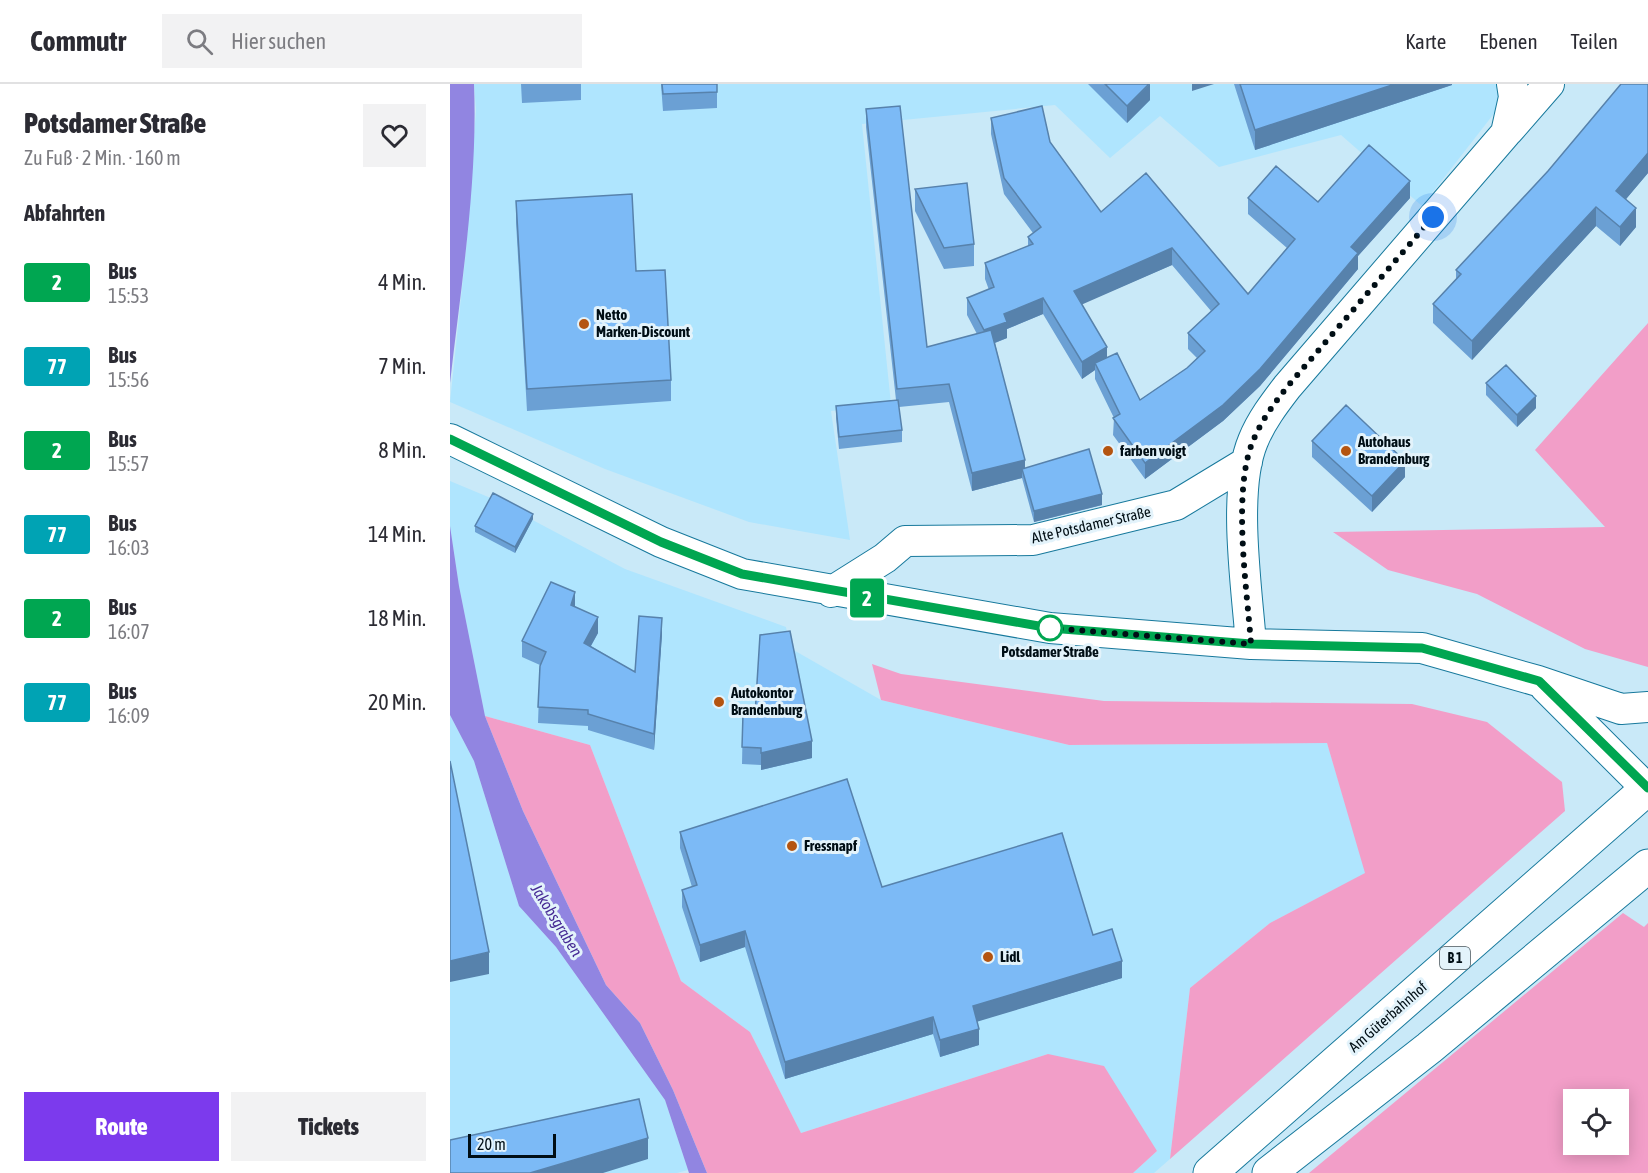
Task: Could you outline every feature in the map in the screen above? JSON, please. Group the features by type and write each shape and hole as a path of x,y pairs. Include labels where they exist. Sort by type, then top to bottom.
{"main road":[{"name":"Am Güterbahnhof","path":"1210,1173 1648,789"},
{"path":"1269,1173 1429,1048 1648,866"}],"street":[{"path":"1506,133 1514,97 1512,84"},
{"path":"1251,644 1244,512 1246,462 1252,442 1267,413 1549,84"},
{"path":"462,444 671,546 742,574 831,592 1050,628 1251,644 1422,648 1539,681 1621,709 1648,707"},
{"name":"Alte Potsdamer Straße","path":"831,592 885,558 905,542 1033,540 1176,505 1246,462"},
{"path":"1539,681 1648,789"}],"shaded area":[{"path":"474,84 1517,84 1422,206 1341,135 1219,167 1160,116 1110,158 1055,105 862,124 891,404 831,411 850,540 749,522 605,469 450,402 466,250 476,110"},
{"path":"1648,323 1648,667 1585,649 1477,594 1388,570 1333,532 1605,527 1535,450"},
{"path":"450,481 493,499 625,569 786,627 790,648 881,700 1069,745 1327,743 1366,873 1270,923 1190,988 1170,1159 1154,1173 1133,1173 1157,1151 1048,1054 801,1133 750,1032 681,981 590,745 485,716 459,586 450,526"},
{"path":"872,664 901,674 1104,701 1412,704 1487,722 1562,782 1565,811 1170,1159 1190,988 1270,923 1365,873 1327,743 1069,745 881,700"},
{"path":"450,715 474,761 519,906 556,947 665,1100 688,1170 677,1173 450,1173"},
{"path":"485,716 590,745 681,981 750,1032 801,1133 1048,1054 1104,1066 1157,1151 1133,1173 707,1173 673,1090 640,1023 606,985 523,811"},
{"path":"1623,913 1644,927 1648,923 1648,1173 1309,1173"}],"water":[{"path":"450,84 474,84 475,121 468,234 450,383"},
{"name":"Jakobsgraben","path":"450,526 459,586 485,716 523,811 606,985 640,1023 673,1090 707,1173 689,1173 665,1100 556,947 519,906 474,761 450,715"}],"building":[{"path":"662,84 717,84 717,92 663,94"},
{"path":"1105,84 1149,84 1127,106"},
{"path":"1240,84 1395,84 1255,130"},
{"path":"1621,84 1648,84 1648,153 1616,191 1636,208 1620,227 1596,207 1472,341 1433,304 1461,274 1456,270 1548,171"},
{"path":"900,106 927,347 991,330 1025,460 972,473 949,384 897,389 866,109"},
{"path":"1042,106 1050,142 1101,212 1146,173 1248,294 1295,239 1248,198 1276,166 1318,202 1369,145 1410,181 1351,247 1358,253 1260,369 1223,405 1145,463 1113,418 1120,414 1095,363 1117,353 1140,400 1187,368 1205,351 1188,333 1219,304 1172,248 1074,291 1107,347 1082,362 1043,298 1004,314 1007,322 984,330 967,298 994,287 985,263 1033,244 1028,237 1041,227 1004,178 991,118"},
{"path":"967,183 974,244 944,248 915,189"},
{"path":"632,194 636,271 665,270 671,380 527,389 516,201"},
{"path":"1506,365 1536,396 1517,415 1486,383"},
{"path":"898,400 902,430 839,437 836,406"},
{"path":"1346,405 1405,461 1372,496 1312,441"},
{"path":"1089,449 1102,494 1034,511 1022,469"},
{"path":"493,493 533,514 515,547 475,526"},
{"path":"551,582 575,592 571,605 598,617 584,643 635,672 639,616 662,618 654,734 588,714 588,710 538,707 540,666 546,652 522,641"},
{"path":"790,631 812,741 761,753 761,748 742,747 743,714 755,715 760,635"},
{"path":"450,761 489,952 450,961"},
{"path":"847,779 882,887 1062,833 1093,935 1112,929 1122,961 973,1006 979,1029 940,1040 933,1017 785,1062 745,931 700,945 682,890 697,885 680,832"},
{"path":"639,1099 648,1138 530,1173 450,1173 450,1140"}],"bus line":[{"name":"2","path":"450,439 474,448 661,542 742,574 831,592 1050,628 1251,644 1422,648 1539,681 1648,788"}],"place":[{"name":"Netto Marken-Discount","path":"584,324"},
{"name":"farben voigt","path":"1108,451"},
{"name":"Autohaus Brandenburg","path":"1346,451"},
{"name":"Potsdamer Straße","path":"1050,628"},
{"name":"Autokontor Brandenburg","path":"719,702"},
{"name":"Fressnapf","path":"792,846"},
{"name":"Lidl","path":"988,957"}],"route":[{"path":"1050,628 1251,644 1245,562 1244,476 1252,442 1267,413 1287,387 1433,217"}]}
